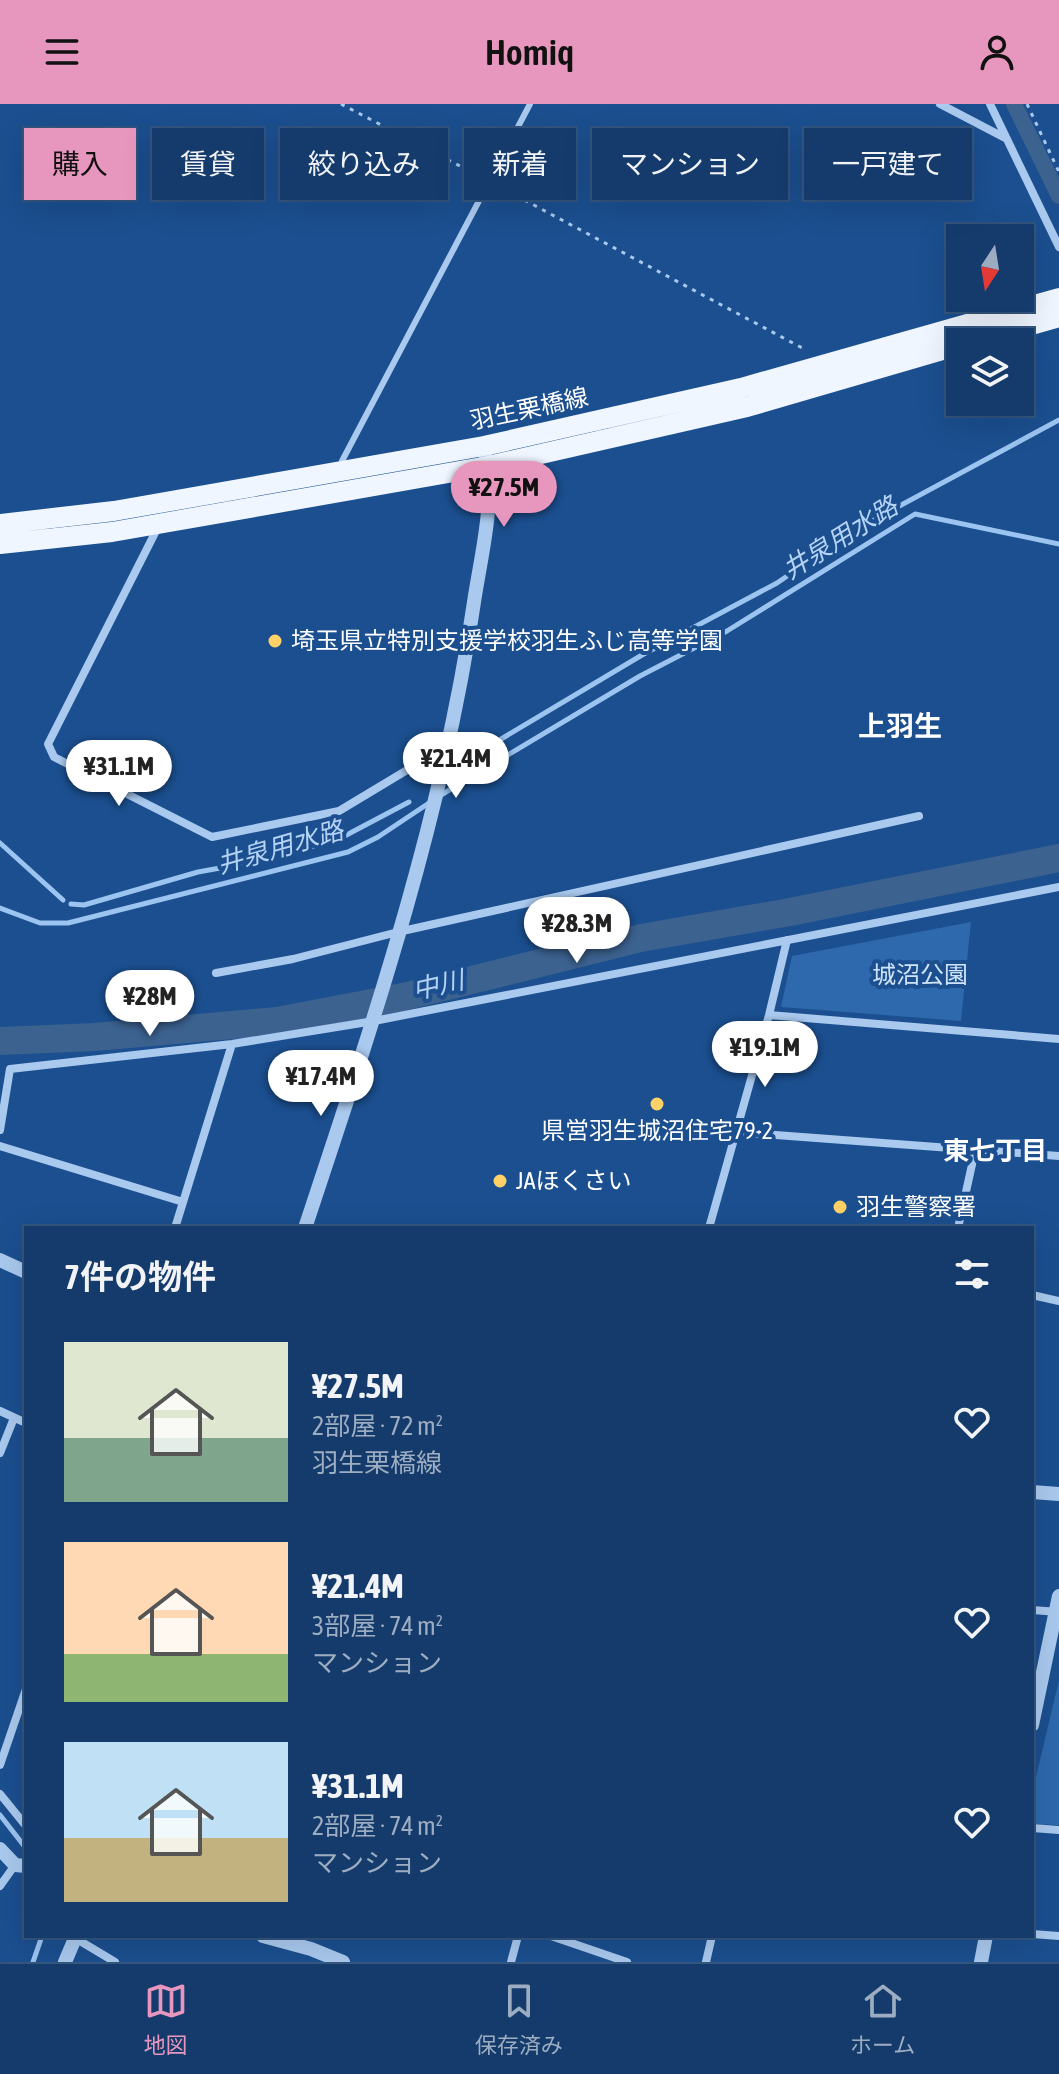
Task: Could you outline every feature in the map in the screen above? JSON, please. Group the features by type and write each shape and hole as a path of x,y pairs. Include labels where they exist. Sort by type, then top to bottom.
{"main road":[{"name":"羽生栗橋線","path":"0,524 114,511 486,456 1059,298"},
{"path":"1021,328 1059,317"},
{"name":"羽生栗橋線","path":"0,544 112,532 747,407 946,349"}],"street":[{"path":"940,104 1008,139"},
{"path":"990,104 1059,247"},
{"path":"306,1226 374,1021 437,796 470,631 483,541 487,512 486,456"},
{"path":"160,523 48,744 54,757 212,837 339,811 447,746"},
{"path":"216,973 293,959 398,932 919,816"},
{"path":"0,1069 232,1044 374,1021 1059,887"},
{"path":"710,1226 787,940"},
{"path":"769,1015 1059,1039"},
{"path":"176,1226 232,1044"},
{"path":"0,1130 10,1069"},
{"path":"736,1132 1059,1156"},
{"path":"0,1146 183,1202"},
{"path":"958,1226 975,1151"},
{"path":"0,1260 24,1271"},
{"path":"1034,1295 1059,1301"},
{"path":"0,1411 24,1422"},
{"path":"0,1453 14,1418"},
{"path":"1034,1492 1059,1494"},
{"path":"1034,1708 1038,1674 1059,1596"},
{"path":"1034,1610 1057,1612"},
{"path":"0,1765 24,1695"},
{"path":"0,1794 24,1824"},
{"path":"1034,1828 1059,1830"},
{"path":"0,1849 20,1865 0,1886"},
{"path":"1034,1934 1059,1936"},
{"path":"65,1962 76,1938"},
{"path":"78,1938 115,1962"},
{"path":"270,1938 343,1962"},
{"path":"511,1962 517,1938"},
{"path":"557,1938 627,1962"},
{"path":"706,1962 712,1938"},
{"path":"981,1962 986,1938"}],"lane":[{"path":"517,128 530,104"},
{"path":"342,461 479,200"}],"path":[{"path":"341,104 464,168"},
{"path":"1027,104 1059,172"},
{"path":"525,200 830,363"}],"green space":[{"name":"城沼公園","path":"971,922 961,1021 781,1007 792,956"},
{"path":"1059,1680 1059,1825 1034,1824 1034,1786"}],"waterway":[{"path":"1014,104 1059,196"},
{"path":"471,757 642,655 777,583 853,531 1059,420"},
{"name":"井泉用水路","path":"441,795 640,676 727,631 915,514 1059,544"},
{"path":"71,904 84,905 198,872 248,863 337,840 409,802"},
{"name":"井泉用水路","path":"0,908 40,923 68,923 348,852 378,837 429,803"},
{"path":"0,843 63,900"},
{"name":"中川","path":"0,1041 95,1037 277,1021 403,997 641,938 790,912 1059,858"},
{"path":"0,1815 24,1846"},
{"path":"33,1962 41,1938"}],"place":[{"name":"埼玉県立特別支援学校羽生ふじ高等学園","path":"275,641"},
{"name":"県営羽生城沼住宅79-2","path":"657,1104"},
{"name":"JAほくさい","path":"500,1181"},
{"name":"羽生警察署","path":"840,1207"}],"district":[{"name":"上羽生","path":"900,726"},
{"name":"東七丁目","path":"995,1151"}]}
